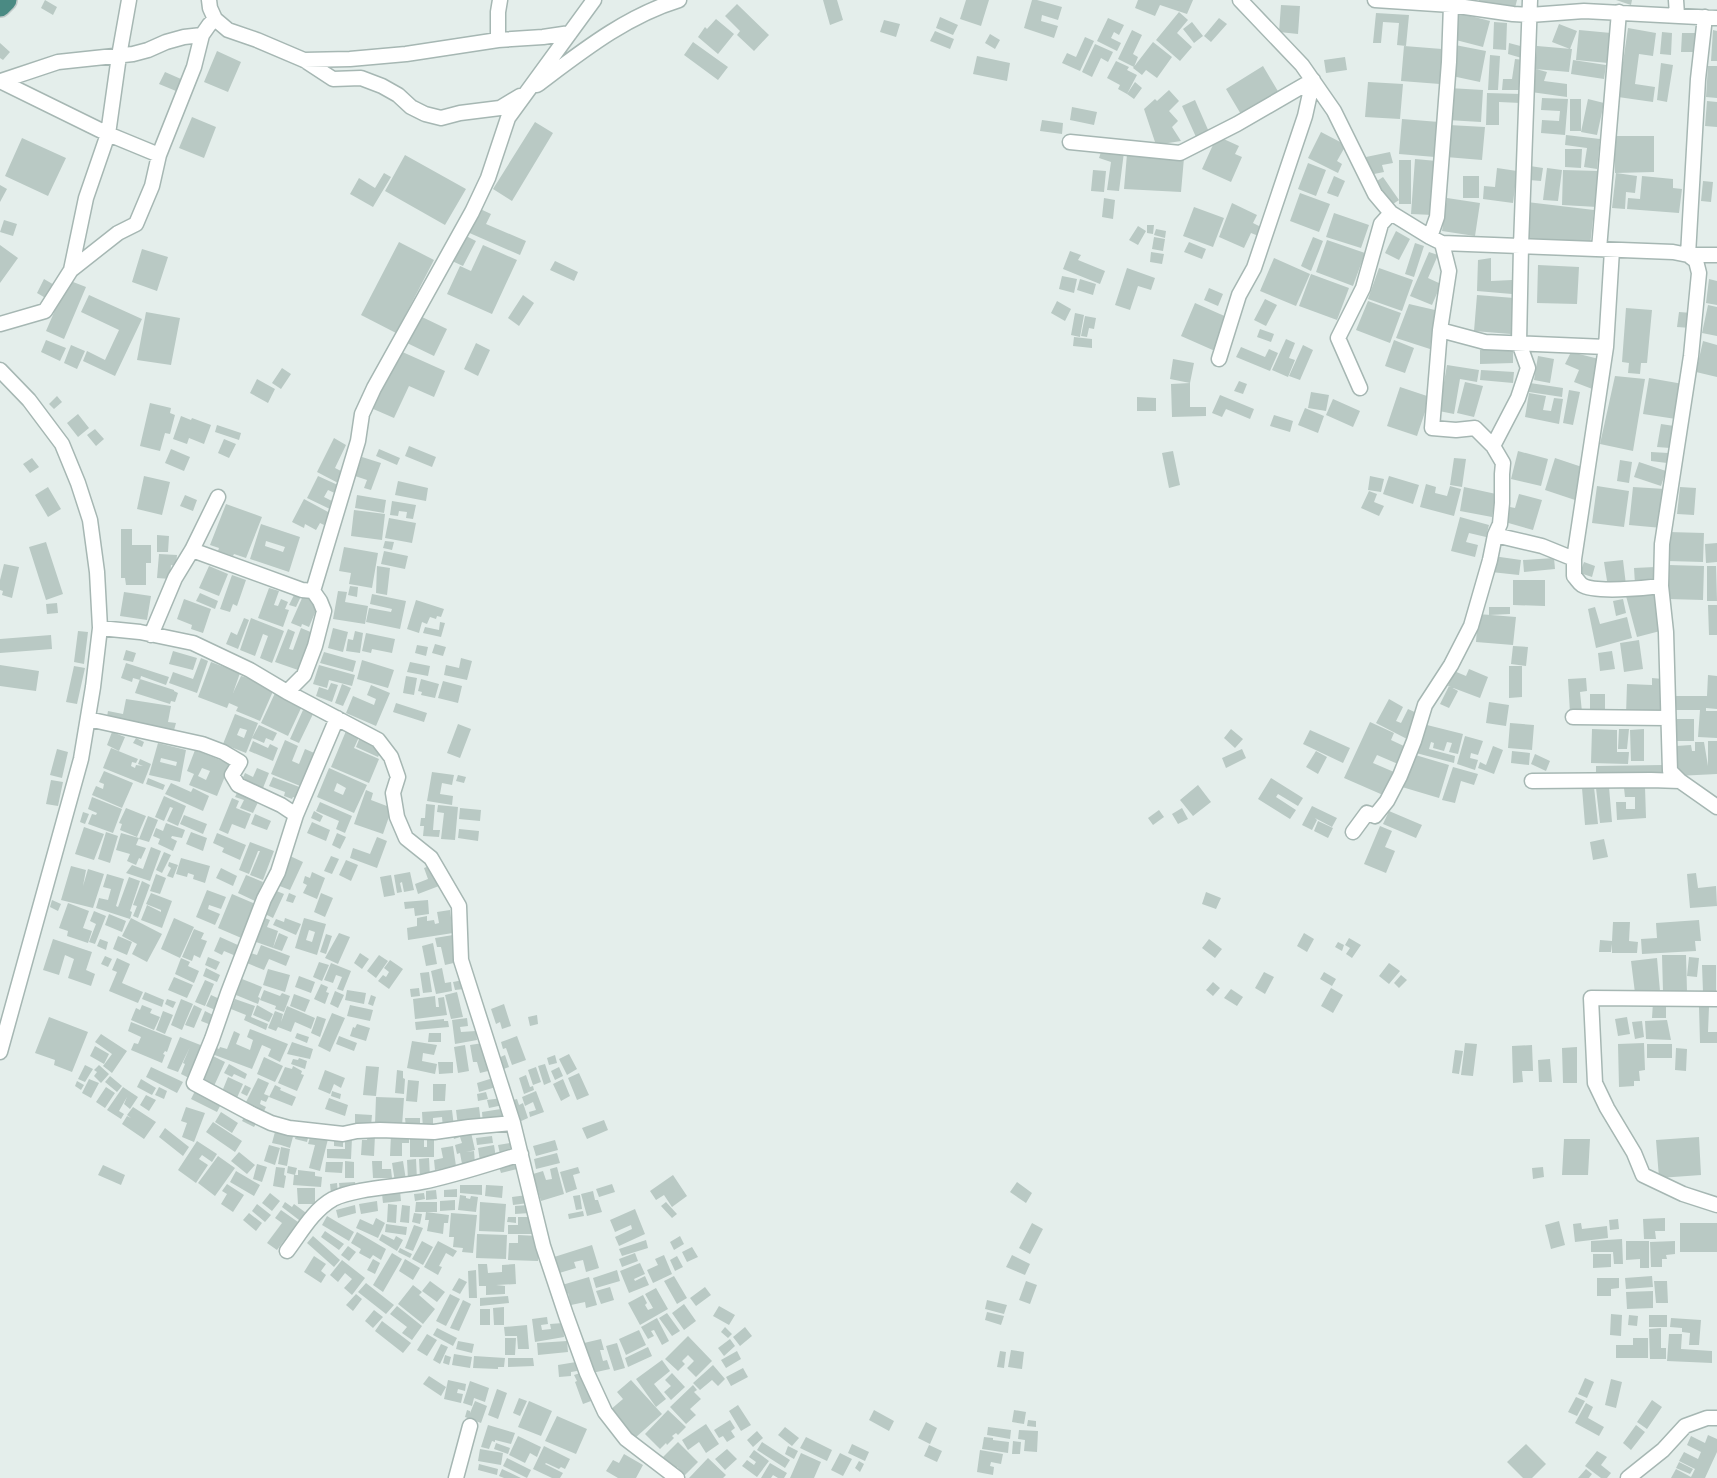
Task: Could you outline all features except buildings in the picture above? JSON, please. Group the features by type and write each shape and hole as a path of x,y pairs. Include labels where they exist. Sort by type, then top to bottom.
{"highway":[{"path":"0,6 6,0"}],"street":[{"path":"71,270 86,198 108,134 129,0"},
{"path":"209,0 215,19 228,30 304,60 333,79 361,78 382,86 411,107 441,118 500,108 525,94 605,35 640,15 679,0"},
{"path":"498,40 500,0"},
{"path":"313,591 358,441 362,414 374,388 472,212 488,178 508,118 594,0"},
{"path":"1240,0 1301,65 1334,111 1376,194 1391,213 1436,240 1717,255"},
{"path":"1375,0 1451,5 1513,14 1530,7 1585,5 1619,12 1676,7 1711,17 1698,79 1688,255"},
{"path":"1353,832 1367,813 1375,816 1387,801 1414,741 1425,705 1451,665 1471,626 1500,524 1503,503 1503,463 1493,446 1475,428 1432,428 1440,331 1449,271 1436,240 1451,5"},
{"path":"1493,446 1518,398 1528,368 1519,343 1530,7"},
{"path":"1619,12 1606,249 1606,347 1574,559 1574,576 1582,585 1595,588 1634,589 1661,586"},
{"path":"0,324 45,311 71,270 118,233 136,224 148,198 159,155 194,67 202,35 215,19"},
{"path":"304,60 405,54 498,40 570,33"},
{"path":"0,81 58,62 119,56 148,50 184,37 202,35"},
{"path":"1070,142 1180,153 1237,124 1312,80"},
{"path":"1219,359 1239,295 1254,268 1301,129 1312,80"},
{"path":"0,81 108,134 159,155"},
{"path":"1360,388 1338,338 1363,288 1381,224 1391,213"},
{"path":"1688,255 1696,261 1699,273 1691,356 1662,544 1661,586 1666,632 1667,718 1670,771 1717,807"},
{"path":"1440,331 1485,342 1606,347"},
{"path":"0,370 29,400 62,444 78,483 90,520 97,572 100,628 81,759 0,1052"},
{"path":"151,635 175,578 218,497"},
{"path":"1495,535 1542,546 1574,559"},
{"path":"192,550 302,590 313,591 320,601 324,611 315,646 304,675 287,692"},
{"path":"100,628 140,632 193,643 250,670 378,740 391,757 398,776 393,793 397,817 406,838 431,858 459,906 461,960 513,1123 547,1258 579,1352 605,1412 626,1439 677,1478"},
{"path":"1573,717 1667,718"},
{"path":"337,718 296,815 278,872 264,899 194,1083 271,1123 289,1128 343,1134 380,1130 434,1132 513,1123"},
{"path":"88,719 202,744 223,752 240,762 232,775 238,785 296,815"},
{"path":"1532,781 1680,781"},
{"path":"1717,999 1591,998 1595,1083 1634,1153 1643,1175 1683,1194 1717,1205"},
{"path":"287,1251 320,1208 334,1198 421,1182 520,1154"},
{"path":"1628,1478 1662,1450 1685,1426 1707,1418 1717,1418"},
{"path":"456,1478 470,1426"}]}
